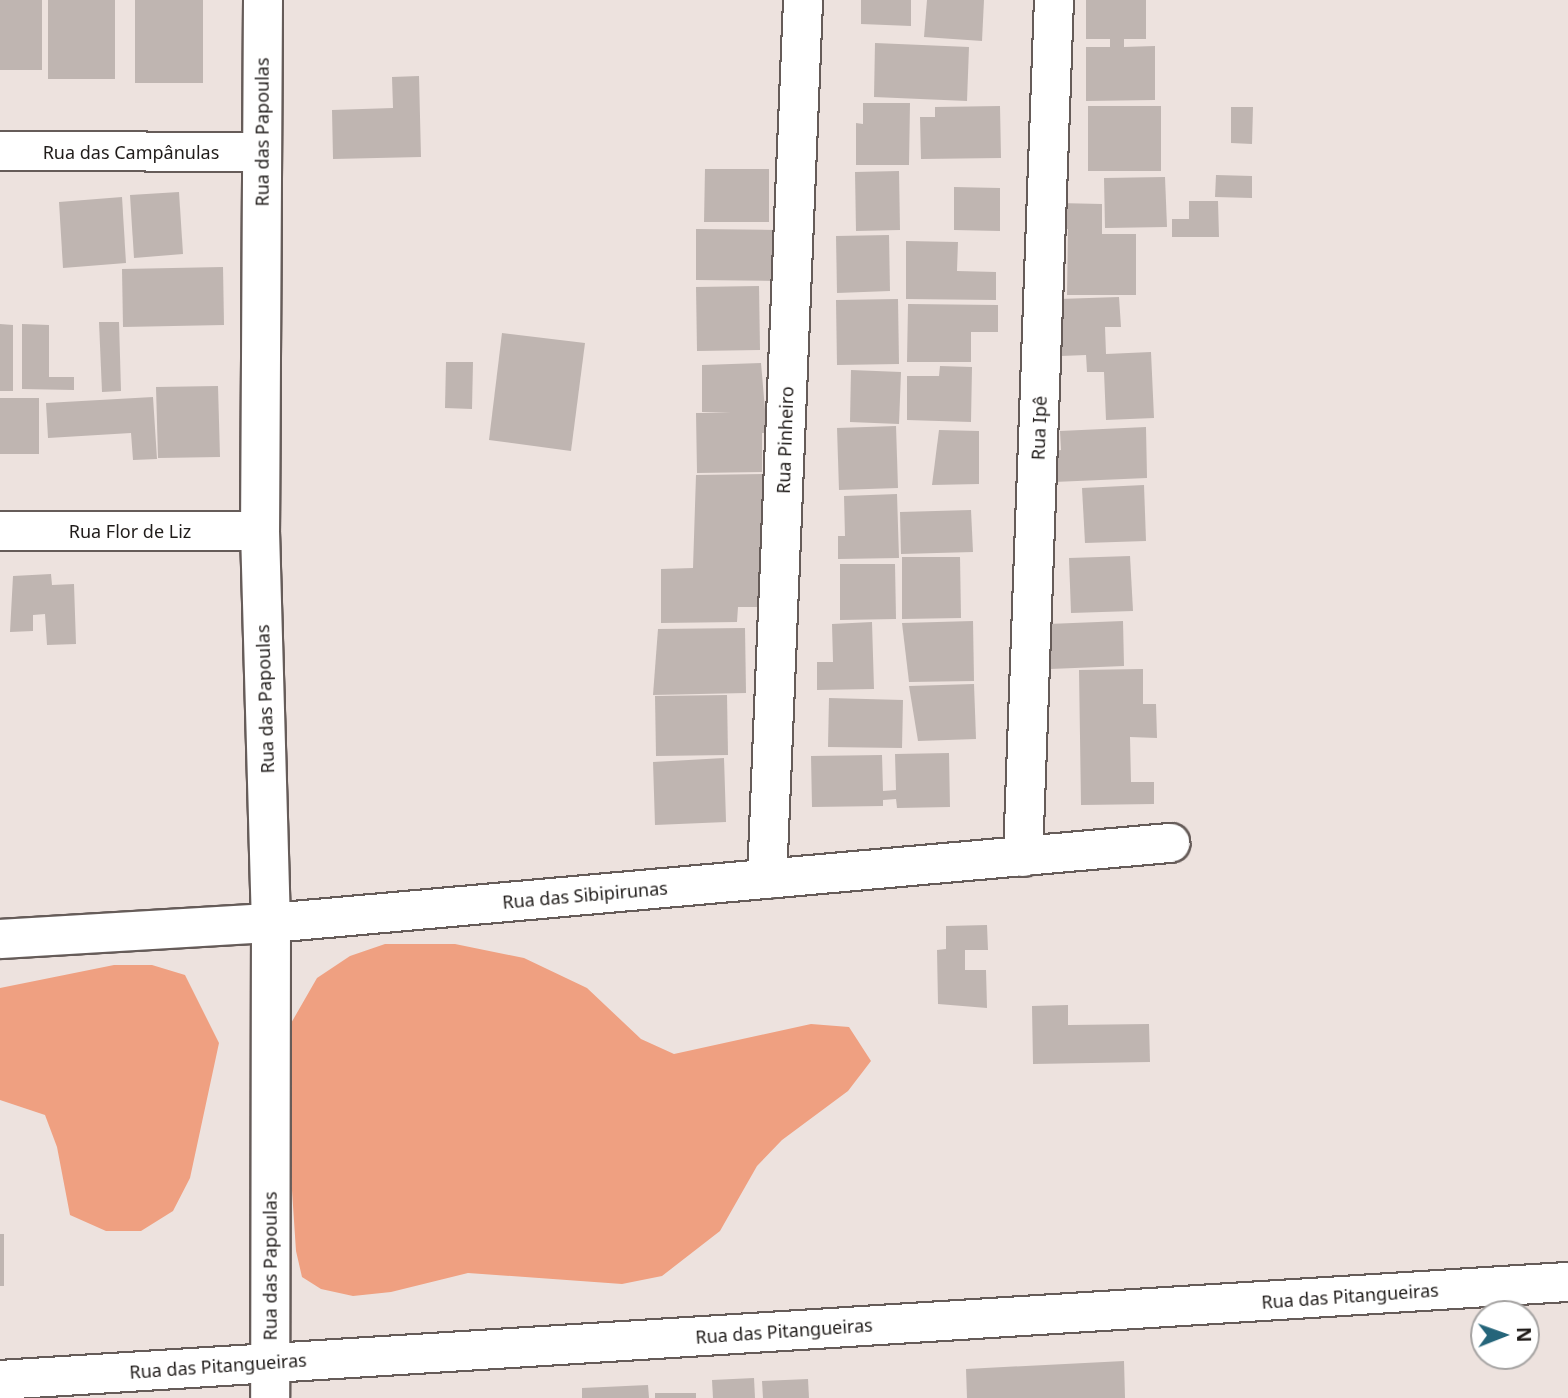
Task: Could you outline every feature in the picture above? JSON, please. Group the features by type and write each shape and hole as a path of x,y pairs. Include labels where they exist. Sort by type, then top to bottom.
{"street":[{"name":"Rua das Papoulas","path":"263,0 260,531 271,923 270,1380"},
{"name":"Rua Pinheiro","path":"767,879 803,0"},
{"name":"Rua Ipê","path":"1023,857 1055,0"},
{"name":"Rua das Campânulas","path":"0,151 262,152"},
{"name":"Rua Flor de Liz","path":"0,531 260,531"},
{"name":"Rua das Sibipirunas","path":"0,939 271,923 1170,843"},
{"name":"Rua das Pitangueiras","path":"0,1380 270,1380 1568,1282"}],"shaded area":[{"path":"385,944 455,944 524,958 587,988 641,1039 674,1054 811,1024 849,1027 871,1061 848,1091 782,1140 757,1166 720,1231 662,1276 622,1284 468,1273 391,1292 353,1296 321,1289 302,1277 296,1251 286,1100 290,1025 317,978 350,956"},
{"path":"114,965 152,965 185,975 219,1043 190,1178 173,1211 141,1231 106,1231 70,1215 57,1147 45,1115 0,1100 0,988"}],"building":[{"path":"0,0 42,0 42,70 0,70"},
{"path":"48,0 115,0 115,79 48,79"},
{"path":"135,0 203,0 203,83 135,83"},
{"path":"861,0 911,0 911,26 861,24"},
{"path":"927,0 984,0 982,41 924,37"},
{"path":"1086,0 1146,0 1146,39 1124,39 1124,47 1155,46 1155,100 1086,101 1086,47 1110,47 1110,39 1086,39"},
{"path":"875,43 969,47 967,101 874,97"},
{"path":"419,76 421,157 333,159 332,110 393,108 392,77"},
{"path":"863,103 910,103 909,165 856,165 856,123 863,124"},
{"path":"1000,106 1001,158 921,159 920,117 935,117 935,107"},
{"path":"1088,106 1161,106 1161,171 1088,171"},
{"path":"1231,107 1253,107 1252,144 1231,143"},
{"path":"705,169 769,169 769,222 704,222"},
{"path":"899,171 900,230 856,231 855,172"},
{"path":"1216,175 1252,176 1252,198 1215,197"},
{"path":"1165,177 1167,227 1105,228 1104,178"},
{"path":"954,187 1000,188 1000,231 954,230"},
{"path":"179,192 183,254 134,258 130,195"},
{"path":"122,197 126,263 63,268 59,202"},
{"path":"1189,201 1218,201 1219,237 1172,237 1172,219 1189,219"},
{"path":"1058,203 1102,204 1102,234 1136,234 1136,295 1067,295 1068,229 1058,229"},
{"path":"696,229 777,230 778,281 696,280"},
{"path":"889,235 890,291 837,293 836,236"},
{"path":"906,241 958,242 957,271 996,272 996,300 906,299"},
{"path":"223,267 224,325 123,327 122,269"},
{"path":"759,286 760,350 697,351 696,287"},
{"path":"1119,297 1121,327 1105,327 1106,354 1151,352 1154,418 1106,420 1104,372 1087,372 1086,355 1061,356 1059,299"},
{"path":"898,299 899,364 837,365 836,300"},
{"path":"908,304 998,305 998,332 971,332 971,362 907,362"},
{"path":"99,322 119,322 121,391 102,392"},
{"path":"0,324 13,325 13,391 0,391"},
{"path":"22,324 49,325 49,377 74,377 74,390 22,389"},
{"path":"502,333 585,343 571,451 489,440"},
{"path":"446,362 473,362 472,409 445,408"},
{"path":"761,363 767,433 762,433 762,472 697,473 696,413 731,413 702,412 702,365"},
{"path":"940,366 972,367 971,422 907,420 907,376 939,376"},
{"path":"851,370 901,372 899,424 850,422"},
{"path":"218,386 220,457 158,458 156,387"},
{"path":"153,397 157,459 133,460 131,433 48,438 46,403"},
{"path":"0,398 39,398 39,454 0,454"},
{"path":"896,426 898,488 839,490 837,428"},
{"path":"1146,427 1147,478 1054,482 1053,451 1061,450 1060,431"},
{"path":"939,430 979,431 979,484 932,485"},
{"path":"764,474 759,607 738,607 737,622 661,623 661,569 693,568 696,475"},
{"path":"1144,485 1146,541 1085,543 1082,488"},
{"path":"897,494 899,558 838,559 838,536 845,536 844,496"},
{"path":"971,510 973,552 901,554 900,512"},
{"path":"1130,556 1133,611 1071,613 1069,558"},
{"path":"902,557 960,557 961,618 902,619"},
{"path":"840,564 895,564 896,619 840,620"},
{"path":"51,574 52,585 74,584 76,644 47,645 45,614 33,615 33,631 10,632 13,576"},
{"path":"973,621 974,681 909,682 902,623"},
{"path":"1123,621 1124,666 1050,669 1048,624"},
{"path":"872,622 874,689 817,690 817,662 833,662 832,624"},
{"path":"745,628 746,693 653,695 658,629"},
{"path":"1143,669 1143,704 1156,704 1157,738 1130,737 1131,782 1154,782 1154,804 1081,805 1079,670"},
{"path":"974,684 976,739 918,741 909,686"},
{"path":"727,695 728,755 656,756 655,696"},
{"path":"829,698 903,700 902,748 828,747"},
{"path":"949,753 950,807 897,808 896,799 883,800 883,806 812,807 811,756 882,755 883,791 896,790 895,754"},
{"path":"724,758 726,822 655,825 653,762"},
{"path":"987,925 988,950 965,950 965,970 986,970 987,1008 938,1004 937,950 946,949 946,926"},
{"path":"1068,1005 1068,1025 1149,1024 1150,1062 1033,1064 1032,1006"},
{"path":"0,1234 4,1234 4,1286 0,1286"},
{"path":"1124,1361 1125,1398 967,1398 966,1369"},
{"path":"754,1378 755,1398 713,1398 712,1380"},
{"path":"808,1379 809,1398 763,1398 762,1381"},
{"path":"648,1385 649,1398 582,1398 582,1388"},
{"path":"655,1393 696,1393 696,1398 655,1398"}]}
